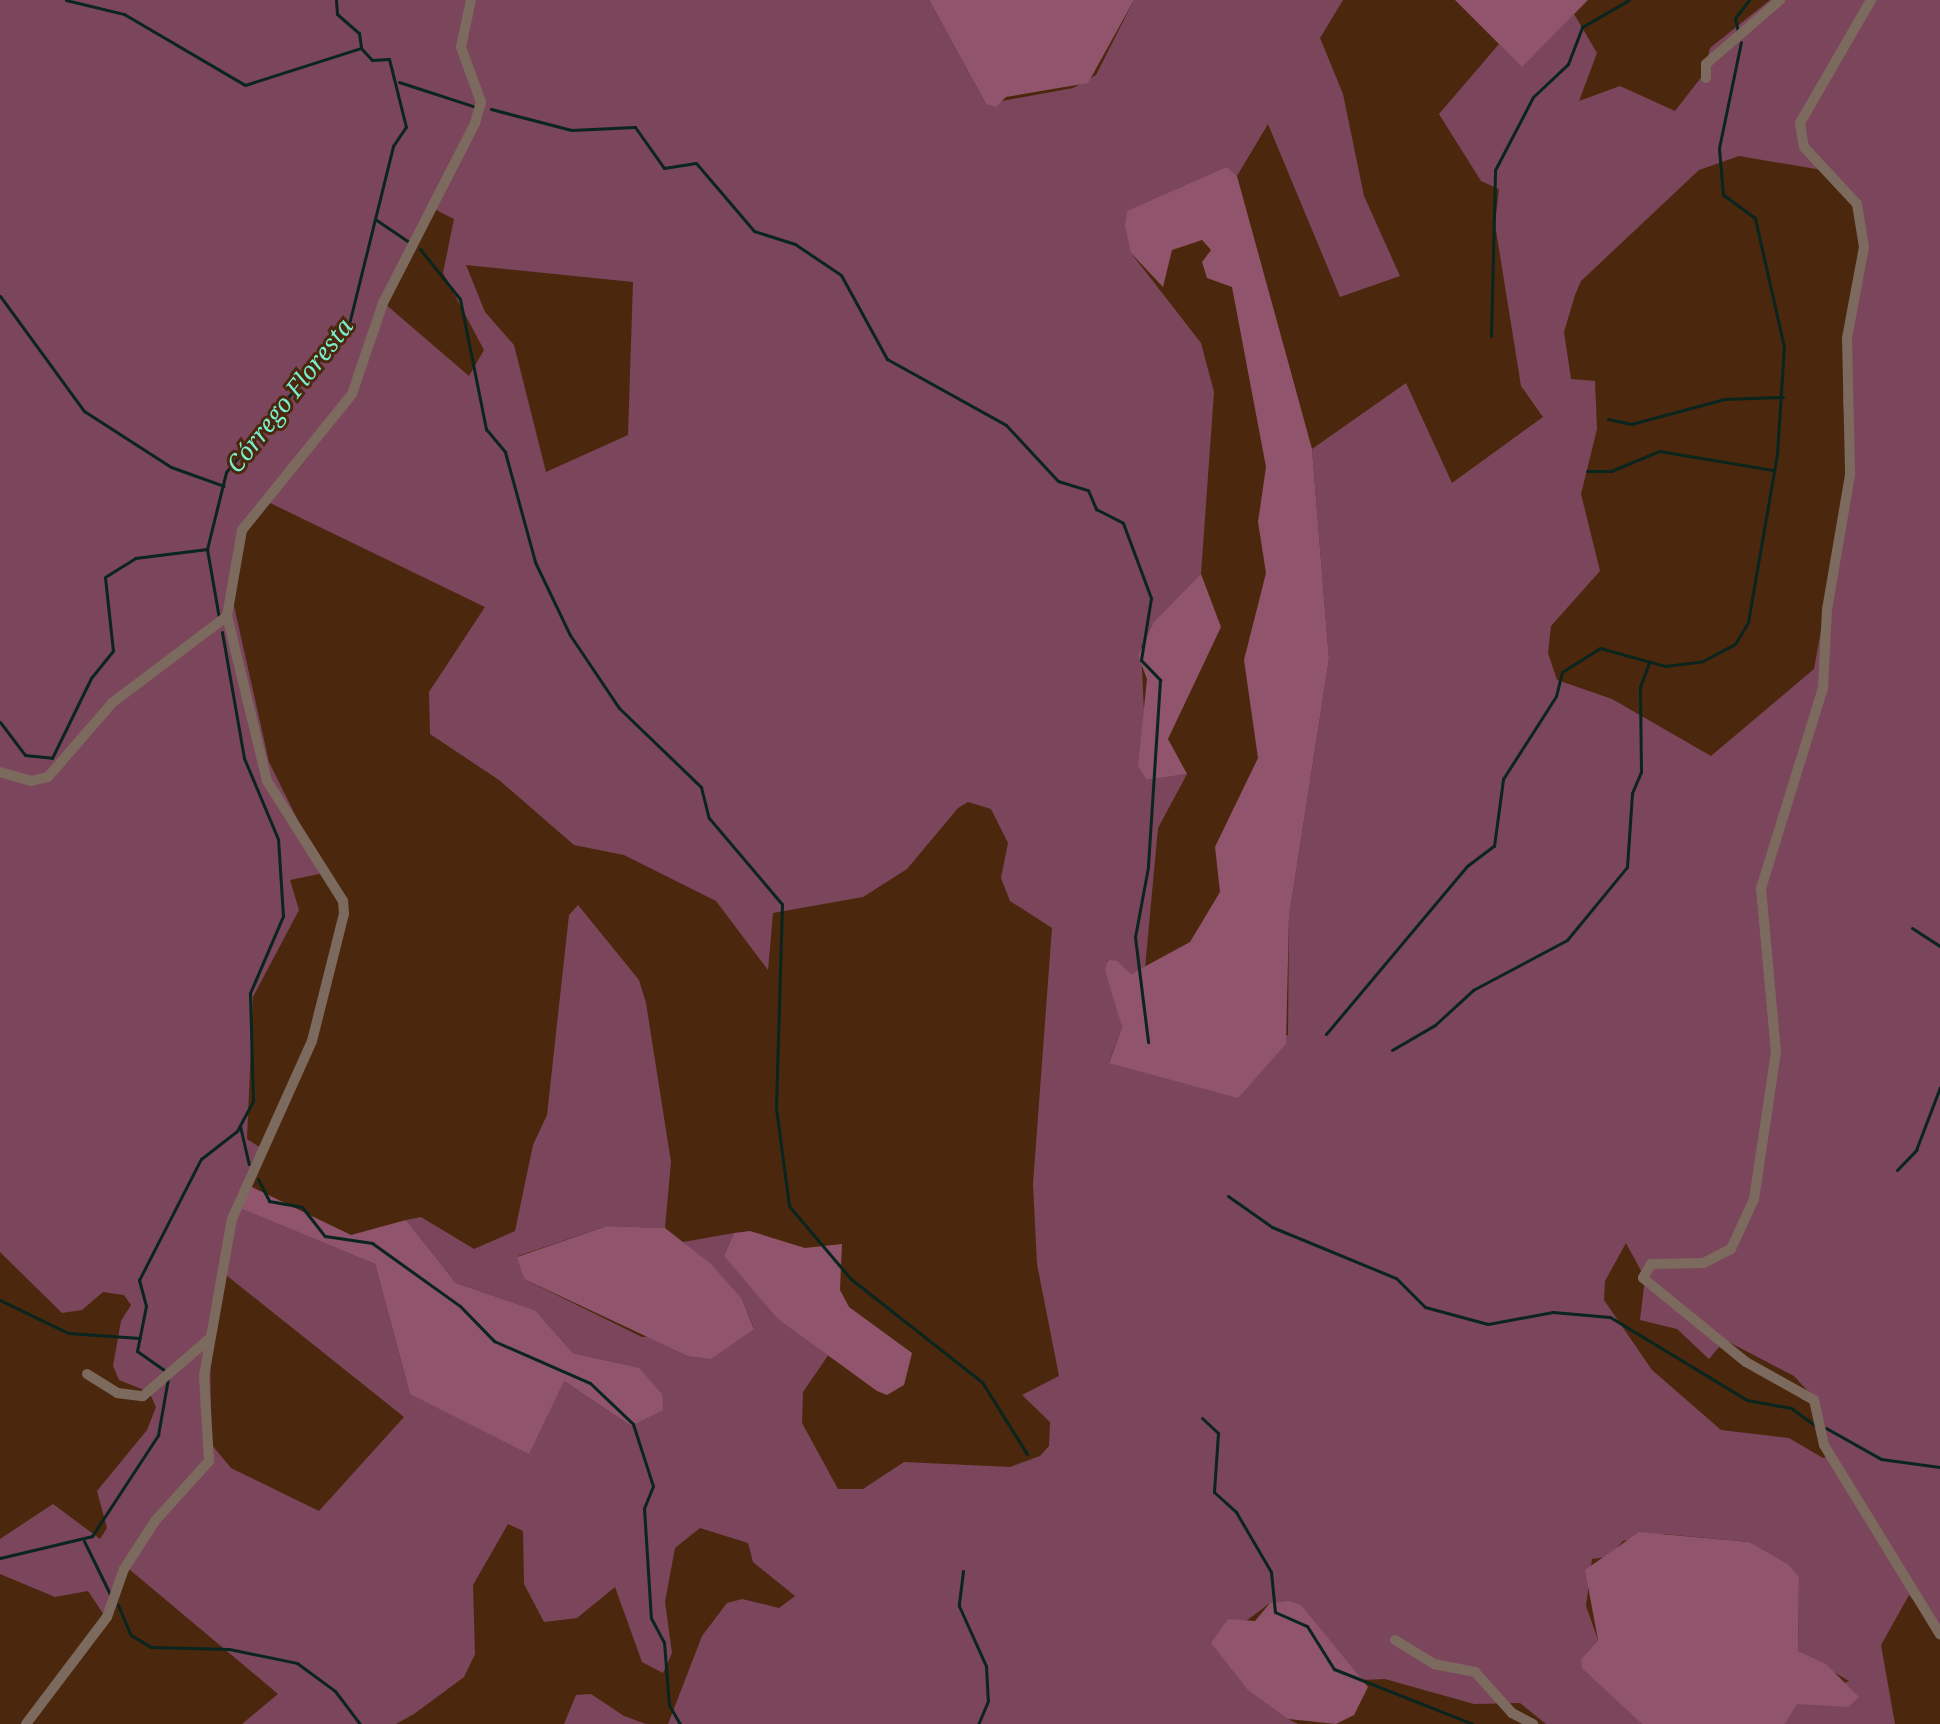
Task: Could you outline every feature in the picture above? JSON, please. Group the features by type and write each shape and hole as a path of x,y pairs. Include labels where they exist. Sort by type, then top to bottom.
{"street":[{"path":"26,1724 107,1617 124,1569 155,1521 209,1461 203,1397 209,1339 232,1219 312,1041 344,910 267,781 227,616 242,530 352,394 383,303 475,123 481,102 461,47 471,0"},
{"path":"1706,78 1706,64 1780,0"},
{"path":"1871,0 1800,123 1804,147 1857,204 1864,247 1847,338 1849,487 1827,609 1823,688 1761,888 1776,1052 1754,1199 1731,1249 1703,1263 1651,1264 1643,1278 1746,1362 1814,1400 1824,1445 1940,1634"},
{"path":"0,772 48,777 112,703 227,616"},
{"path":"87,1374 117,1393 143,1396 209,1339"},
{"path":"1395,1640 1434,1664 1475,1672 1512,1713 1533,1724"}],"shaded area":[{"path":"0,0 929,0 986,104 1073,88 1096,75 1134,0 1343,0 1320,38 1343,94 1364,196 1400,276 1340,297 1268,124 1237,176 1227,167 1131,253 1201,343 1214,392 1201,574 1141,646 1147,780 1187,774 1158,828 1145,968 1130,974 1107,960 1122,1027 1109,1062 1288,1035 1289,917 1329,659 1312,449 1406,383 1452,483 1543,417 1521,386 1495,224 1499,189 1481,181 1439,114 1499,44 1522,66 1574,14 1597,53 1579,101 1620,86 1675,111 1703,75 1710,48 1770,0 1940,0 1940,1632 1909,1595 1881,1645 1895,1724 1785,1724 1794,1705 1849,1681 1798,1651 1799,1577 1749,1542 1664,1534 1623,1541 1608,1557 1592,1559 1586,1606 1598,1640 1581,1659 1642,1724 1546,1724 1520,1703 1474,1704 1385,1679 1361,1680 1311,1618 1270,1603 1242,1624 1288,1719 1298,1724 668,1724 702,1636 727,1603 742,1599 779,1608 795,1596 753,1562 748,1543 700,1528 675,1548 665,1602 672,1653 663,1673 642,1662 615,1587 577,1618 544,1622 524,1584 523,1531 508,1524 473,1585 475,1654 464,1677 396,1724 242,1724 278,1694 123,1564 104,1615 88,1591 55,1597 0,1574 0,1539 53,1504 100,1539 107,1528 97,1491 147,1430 156,1407 149,1392 119,1380 113,1366 121,1321 131,1305 124,1295 103,1292 82,1310 62,1313 0,1252","holes":["1739,156 1828,171 1864,216 1843,400 1849,477 1814,669 1711,756 1612,699 1557,680 1548,653 1551,626 1600,571 1581,494 1597,429 1595,381 1571,379 1564,332 1581,281 1699,170","432,208 454,219 443,273 484,350 469,376 384,303","466,265 633,282 628,435 546,472 514,345 485,312","266,501 485,607 429,692 430,734 499,780 574,845 624,855 716,901 768,970 773,913 863,897 907,869 958,808 968,802 991,809 1008,843 1001,878 1010,901 1052,928 1033,1184 1037,1264 1059,1376 1022,1395 1050,1422 1049,1446 1040,1456 1010,1467 904,1462 863,1489 838,1489 802,1423 803,1392 829,1354 724,1256 734,1233 683,1242 742,1299 754,1328 642,1337 524,1279 518,1256 607,1226 665,1228 671,1162 646,1003 639,980 578,905 569,915 547,1115 533,1145 515,1231 474,1249 421,1217 406,1220 456,1283 535,1310 573,1353 617,1363 631,1426 564,1381 410,1394 375,1264 241,1208 264,1150 247,1139 253,997 299,910 290,880 324,873 269,762 230,588 234,546","1626,1243 1645,1278 1640,1320 1677,1329 1709,1359 1725,1340 1794,1376 1814,1398 1823,1443 1834,1453 1823,1458 1789,1438 1721,1430 1652,1370 1604,1300 1605,1281","221,1271 404,1417 319,1511 231,1468 211,1444 210,1314"]},
{"path":"929,0 1134,0 1088,83 1006,97 996,107 986,104"},
{"path":"1455,0 1588,0 1522,67"},
{"path":"1227,167 1237,176 1312,449 1329,659 1289,917 1286,1044 1238,1098 1109,1063 1122,1027 1105,970 1108,960 1117,961 1131,974 1190,942 1220,892 1215,847 1258,758 1244,660 1266,573 1258,522 1266,467 1232,287 1207,278 1202,262 1211,250 1202,240 1172,250 1163,287 1131,253 1125,226 1127,211"},
{"path":"1201,574 1221,627 1168,739 1187,774 1147,780 1138,766 1147,679 1138,655 1154,622"},
{"path":"250,1186 351,1235 406,1220 456,1283 535,1310 573,1353 639,1368 662,1394 663,1410 631,1426 564,1381 529,1454 410,1394 375,1264 240,1208"},
{"path":"607,1226 665,1228 711,1264 742,1299 754,1329 711,1359 688,1356 524,1279 517,1257"},
{"path":"750,1231 805,1248 842,1244 840,1290 849,1307 912,1353 904,1385 887,1395 877,1391 778,1319 724,1256 734,1233"},
{"path":"1639,1532 1749,1542 1789,1565 1799,1577 1798,1651 1826,1664 1859,1697 1848,1707 1797,1704 1785,1724 1642,1724 1582,1668 1581,1659 1598,1640 1585,1570"},
{"path":"1289,1601 1301,1605 1368,1687 1354,1715 1336,1724 1288,1719 1248,1690 1211,1643 1228,1619 1255,1621 1270,1603"},
{"path":"591,1694 624,1716 646,1724 564,1724 576,1695"}],"waterway":[{"path":"66,0 124,14 245,85 361,48"},
{"name":"Córrego Floresta","path":"336,0 337,14 359,33 361,48"},
{"path":"1491,336 1495,170 1533,97 1568,64 1582,27 1629,0"},
{"path":"1738,32 1735,18 1749,0"},
{"path":"1326,1034 1467,866 1494,846 1503,779 1556,696 1562,672 1600,648 1665,666 1703,661 1735,644 1748,622 1777,454 1784,347 1755,218 1723,195 1719,148 1741,42"},
{"name":"Córrego Floresta","path":"219,618 207,549 226,472 349,324 393,146 406,127 389,59 372,60 361,48"},
{"path":"399,82 473,106"},
{"path":"491,109 571,130 635,127 664,168 696,163 754,231 795,244 841,275 887,359 1006,425 1058,481 1088,490 1096,509 1123,523 1151,598 1141,660 1160,680 1148,867 1135,937 1148,1042"},
{"path":"375,219 409,242"},
{"path":"420,249 460,299 486,429 505,452 535,562 570,635 619,708 701,787 709,818 782,904 776,1108 789,1206 851,1279 982,1382 1027,1454"},
{"path":"0,296 84,411 171,467 224,486"},
{"path":"1608,419 1631,424 1725,399 1783,397"},
{"path":"1587,471 1611,471 1659,451 1773,470"},
{"path":"0,722 25,755 52,758 91,678 113,651 105,577 135,558 207,549"},
{"name":"Córrego Floresta","path":"164,1370 137,1351 146,1306 139,1280 201,1159 237,1131 253,1101 250,993 283,916 278,839 244,758 222,632"},
{"path":"1392,1050 1435,1025 1473,990 1567,940 1627,867 1632,793 1641,772 1640,687 1649,662"},
{"path":"1912,928 1940,946"},
{"path":"1897,1170 1916,1150 1940,1087"},
{"path":"240,1126 249,1164"},
{"path":"258,1179 269,1201 302,1207 325,1236 372,1243 460,1306 494,1341 590,1383 633,1424 653,1486 644,1508 651,1618 664,1642 669,1705 680,1724"},
{"path":"1228,1196 1272,1227 1396,1278 1425,1307 1488,1324 1553,1312 1610,1317 1747,1400 1791,1408 1817,1427"},
{"path":"0,1300 68,1333 140,1338"},
{"name":"Córrego Floresta","path":"0,1558 92,1536 158,1435 168,1378"},
{"path":"1202,1418 1218,1433 1214,1492 1236,1512 1271,1572 1275,1612 1307,1626 1334,1669 1473,1724"},
{"path":"1826,1428 1881,1459 1940,1467"},
{"path":"84,1541 110,1594"},
{"path":"963,1571 959,1606 986,1666 988,1701 978,1724"},
{"path":"118,1605 131,1635 151,1647 229,1649 297,1663 335,1691 360,1724"}]}
